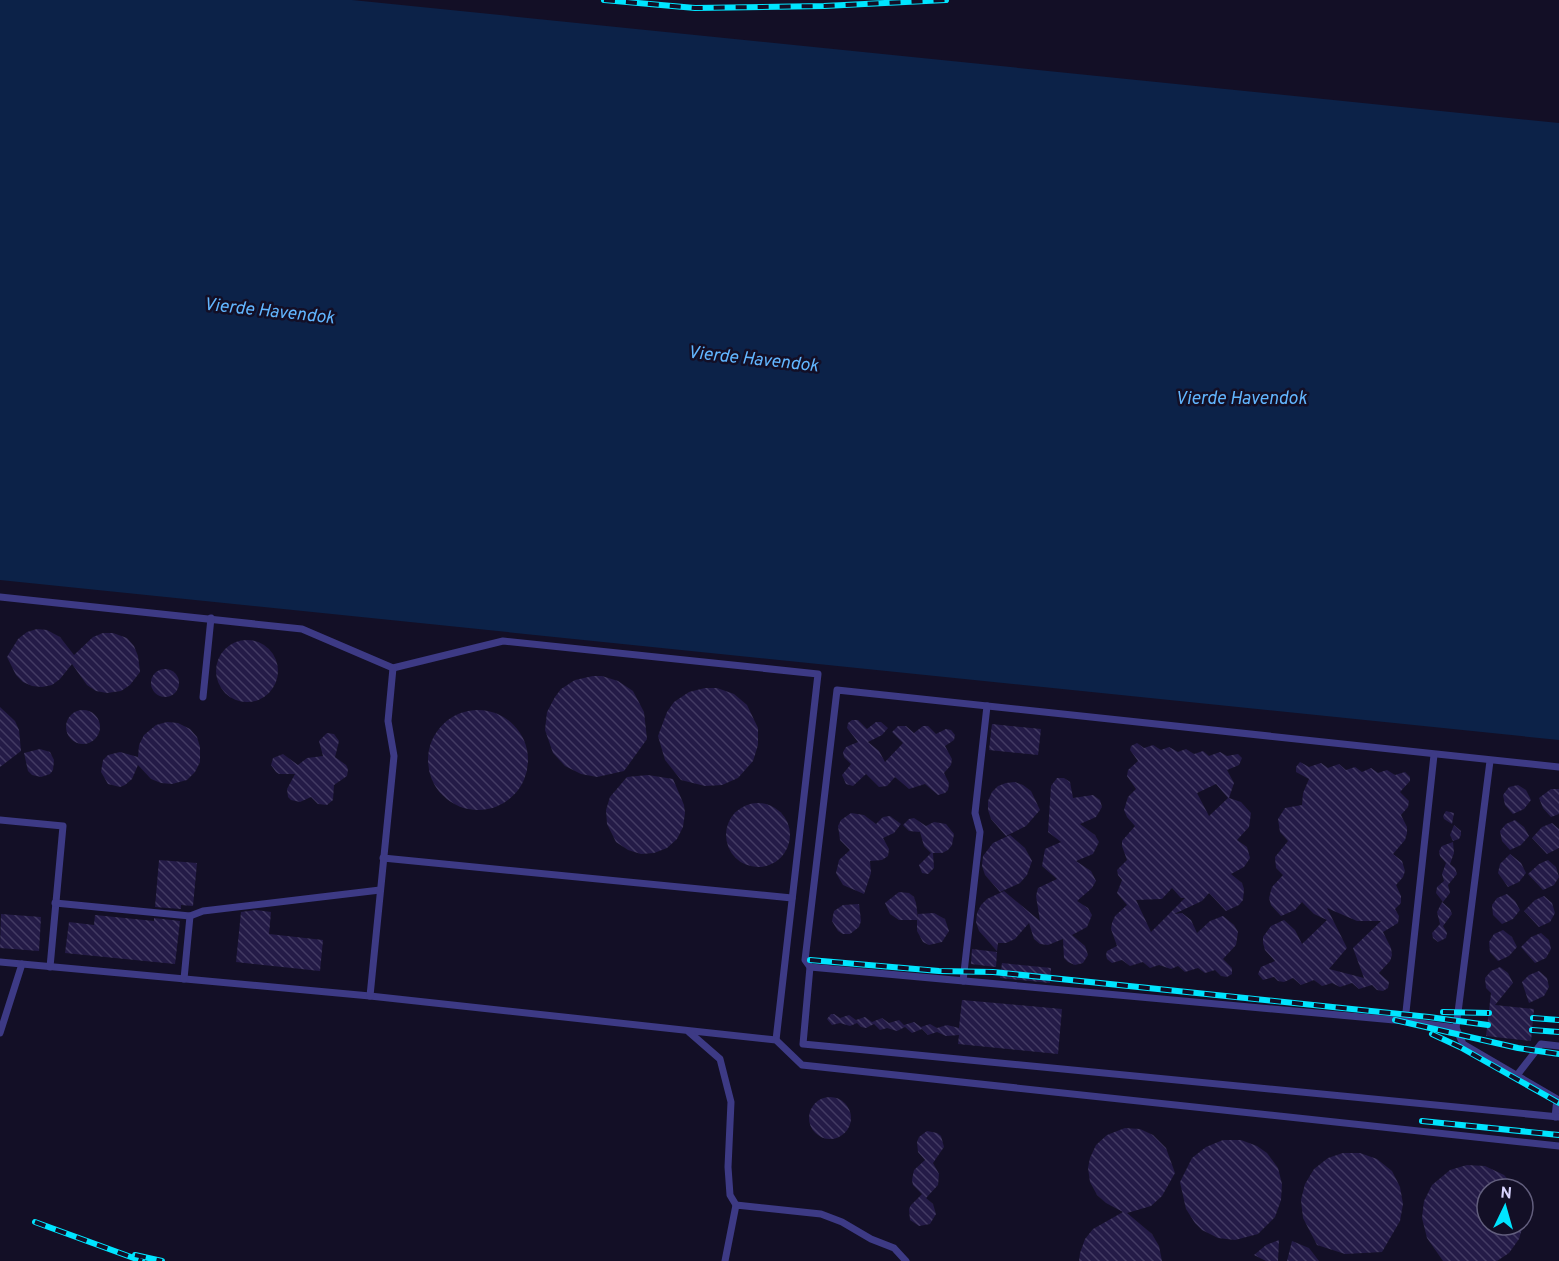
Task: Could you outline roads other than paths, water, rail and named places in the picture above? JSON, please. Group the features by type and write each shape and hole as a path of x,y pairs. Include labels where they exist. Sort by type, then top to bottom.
{"lane":[{"path":"0,597 302,628 393,668 503,641 818,674 776,1040"},
{"path":"203,697 211,618"},
{"path":"370,996 394,756 388,721 393,668"},
{"path":"1490,760 1456,1028 1463,1044 1518,1074 1557,1099 1557,1117 802,1044 810,968 805,960 837,690 1559,767"},
{"path":"963,981 980,832 975,813 987,706"},
{"path":"1405,1021 1434,755"},
{"path":"0,820 63,826 50,967"},
{"path":"383,858 792,898"},
{"path":"55,903 190,916 203,911 380,890"},
{"path":"184,979 190,916"},
{"path":"0,962 370,996 776,1040 802,1065 1559,1146"},
{"path":"0,1033 22,964"},
{"path":"810,968 1405,1021 1456,1028"},
{"path":"689,1032 720,1059 731,1102 728,1167 730,1195 736,1205 725,1261"},
{"path":"1518,1074 1541,1044 1559,1046"},
{"path":"736,1205 821,1214 894,1248 906,1261"}],"water":[{"name":"Vierde Havendok","path":"0,0 352,0 1559,123 1559,740 0,580"}],"railway":[{"path":"604,0 695,8 824,6 946,0"},
{"path":"810,960 939,971 993,972 1488,1025"},
{"path":"1443,1012 1489,1013"},
{"path":"1533,1018 1559,1020"},
{"path":"1395,1020 1518,1048 1559,1054"},
{"path":"1532,1030 1559,1032"},
{"path":"1432,1034 1460,1047 1559,1103"},
{"path":"1422,1121 1559,1135"},
{"path":"35,1222 142,1261"},
{"path":"135,1255 162,1261"}]}
